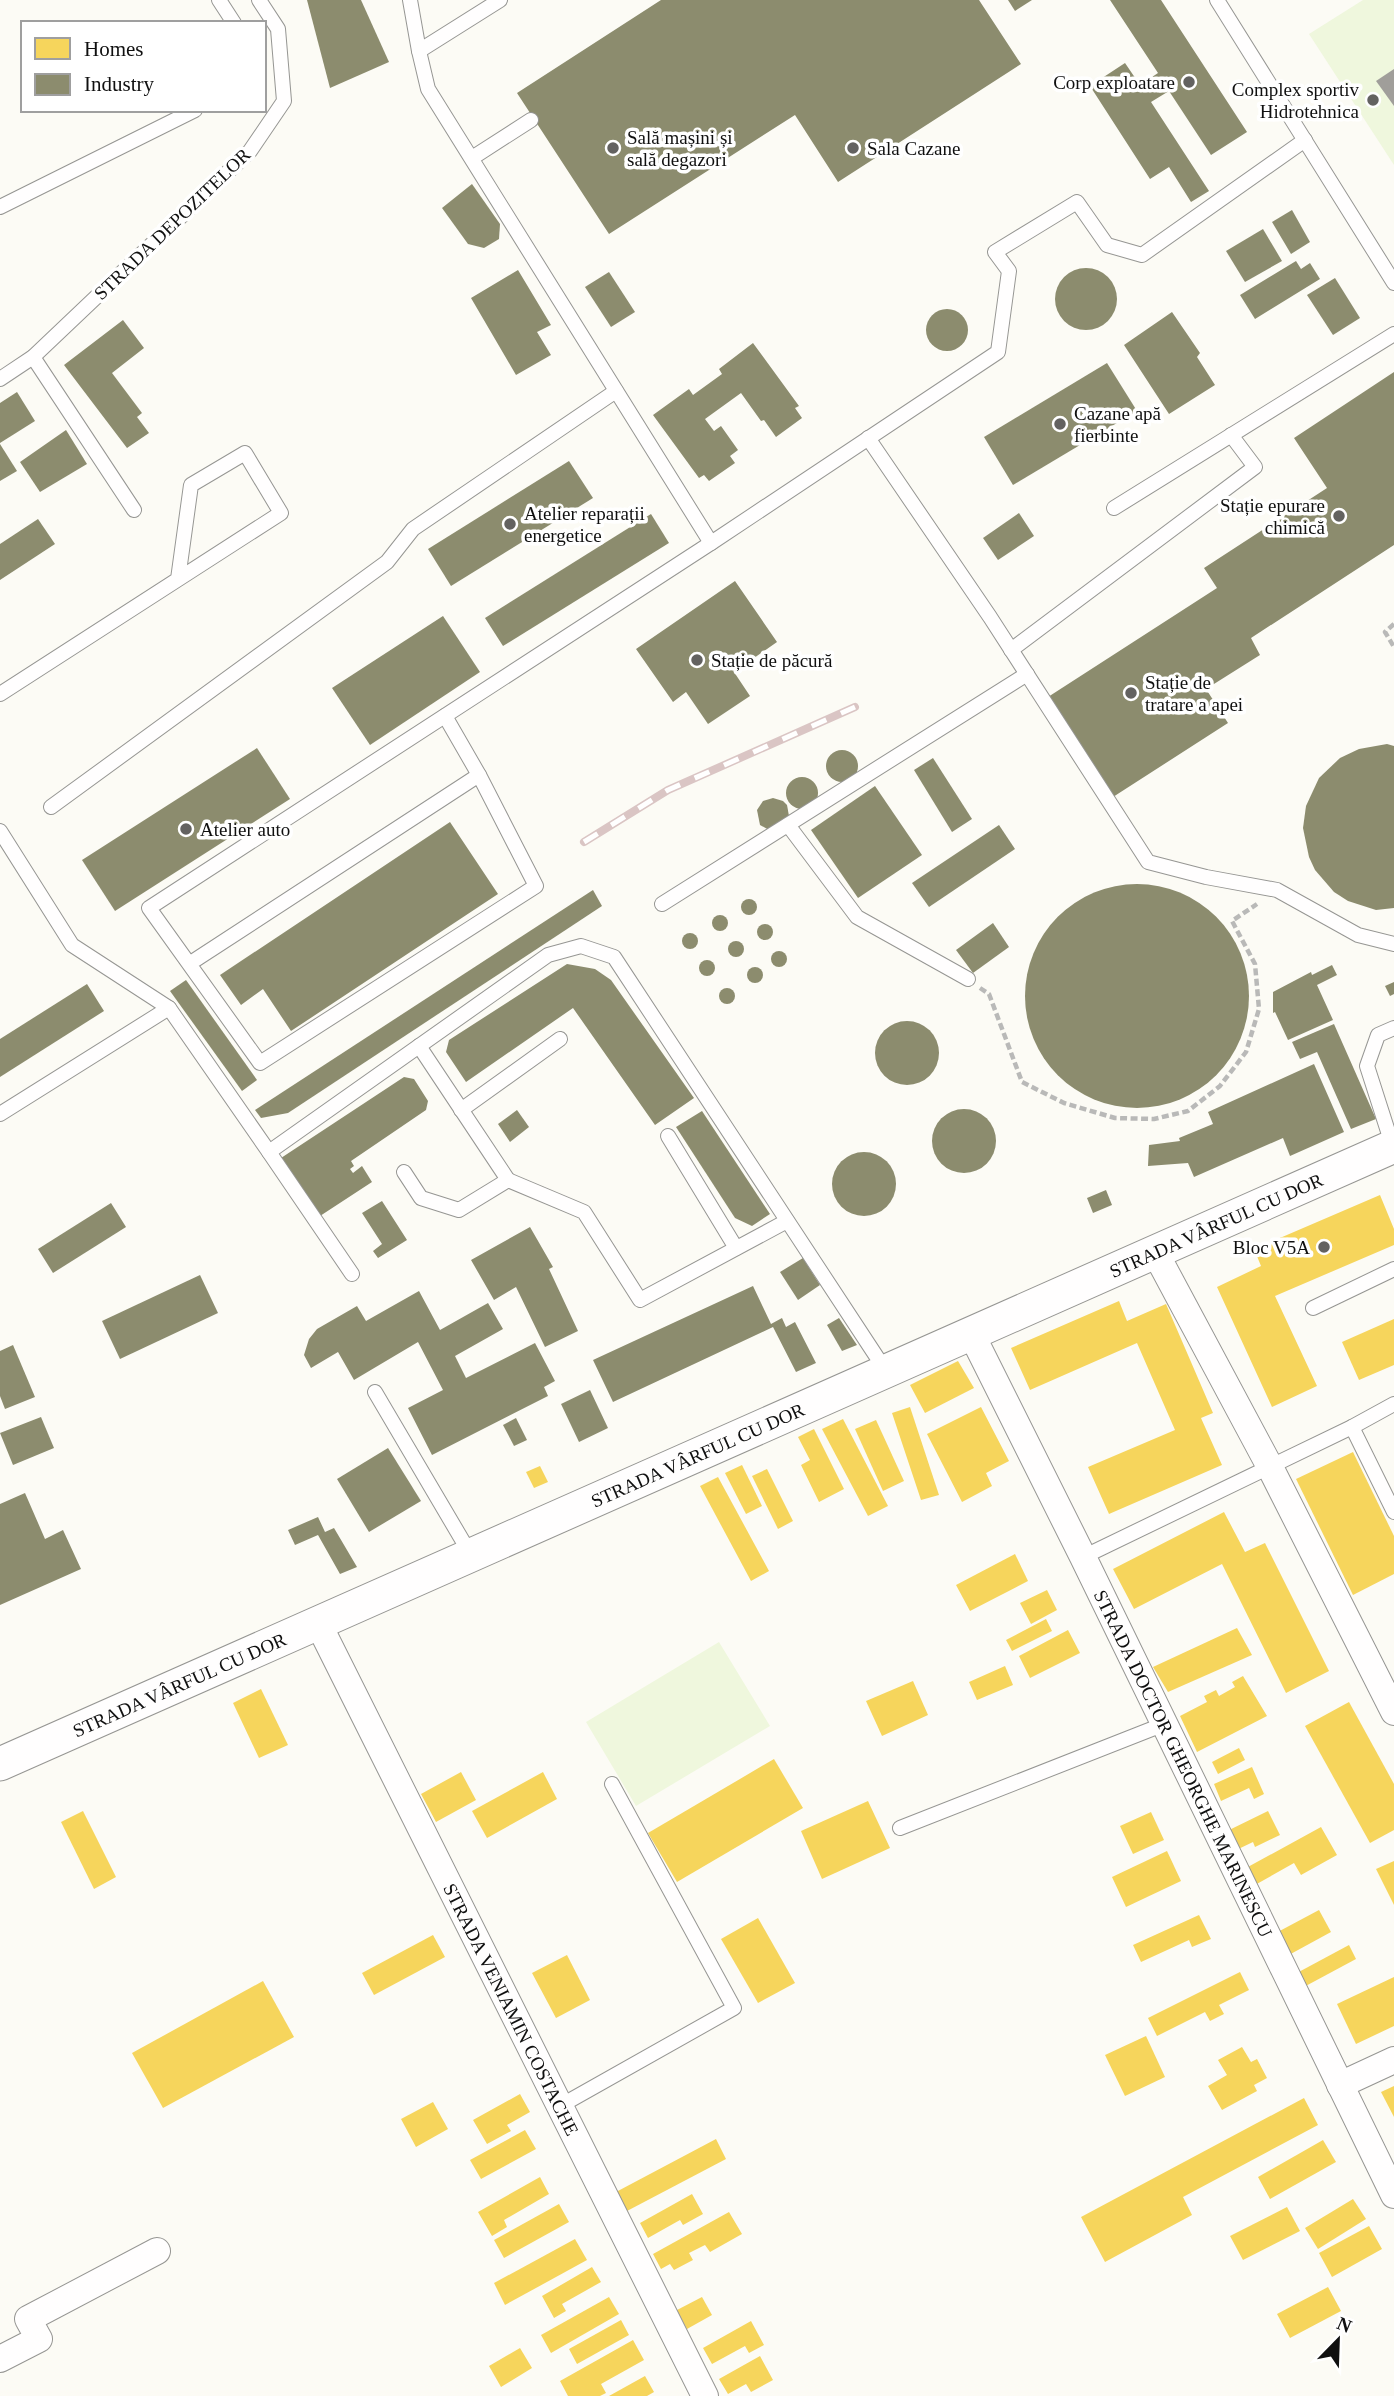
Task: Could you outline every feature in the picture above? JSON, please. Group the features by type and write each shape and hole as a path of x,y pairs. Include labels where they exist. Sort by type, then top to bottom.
{"street":[{"name":"STRADA VÂRFUL CU DOR","path":"0,1764 1393,1147"},
{"path":"1156,1252 1269,1465 1394,1712"},
{"name":"STRADA DOCTOR GHEORGHE MARINESCU","path":"971,1333 1394,2195"},
{"name":"STRADA VENIAMIN COSTACHE","path":"318,1623 705,2396"},
{"path":"1340,2085 1394,2060"},
{"path":"0,2359 39,2339 29,2319 157,2251"}],"lane":[{"path":"219,0 233,21"},
{"name":"STRADA DEPOZITELOR","path":"0,379 33,357 250,151 284,101 278,29 259,0"},
{"path":"410,0 428,89 711,542"},
{"path":"419,51 499,0"},
{"path":"1217,0 1394,283"},
{"path":"0,207 191,112"},
{"path":"472,158 531,120"},
{"path":"445,716 479,775 536,886 260,1063 149,908 998,352 1009,271 995,252 1077,202 1107,245 1142,255 1305,140"},
{"path":"1114,508 1394,334"},
{"path":"33,357 134,510"},
{"path":"51,807 387,562 414,529 616,391"},
{"path":"1011,650 1255,467 1231,435"},
{"path":"868,438 1027,674 1148,862 1206,877 1277,890 1358,935 1394,944"},
{"path":"0,694 281,513 245,453 191,485 178,579"},
{"path":"662,904 1027,674"},
{"path":"189,964 479,775"},
{"path":"788,825 857,917 968,979"},
{"path":"0,831 72,945 169,1008 352,1274"},
{"path":"269,1152 548,956 581,946 614,957 886,1371"},
{"path":"0,1114 169,1008"},
{"path":"1393,1147 1367,1066 1378,1035 1394,1028"},
{"path":"461,1110 560,1039"},
{"path":"419,1046 508,1180 584,1212 640,1300 787,1221"},
{"path":"668,1136 736,1248"},
{"path":"404,1172 421,1198 458,1210 508,1180"},
{"path":"1313,1308 1394,1269"},
{"path":"375,1392 471,1555"},
{"path":"1083,1557 1394,1404"},
{"path":"1352,1427 1394,1512"},
{"path":"900,1828 1163,1725"},
{"path":"560,2106 734,2008 612,1784"}],"path":[{"path":"1394,624 1385,632 1394,647"},
{"path":"968,979 989,994 1022,1082 1064,1103 1115,1118 1154,1119 1188,1111 1220,1086 1246,1052 1259,1009 1255,964 1233,921 1277,890"}],"green space":[{"name":"Complex sportiv Hidrotehnica","path":"1363,0 1394,0 1394,165 1309,34"},
{"path":"719,1642 770,1726 636,1806 586,1722"}],"building: Homes":[{"path":"1380,1195 1394,1229 1394,1245 1275,1296 1317,1386 1272,1407 1217,1287 1261,1266 1254,1249"},
{"path":"1119,1301 1127,1321 1166,1304 1213,1413 1201,1418 1222,1465 1109,1514 1088,1467 1175,1430 1137,1343 1030,1390 1011,1348"},
{"path":"1394,1319 1394,1365 1359,1380 1342,1342"},
{"path":"958,1361 974,1388 925,1413 910,1385"},
{"path":"910,1407 939,1495 921,1500 892,1413"},
{"path":"981,1407 1009,1461 986,1473 992,1486 962,1502 927,1434"},
{"path":"843,1419 888,1506 868,1516 822,1429"},
{"path":"876,1420 904,1481 883,1491 855,1429"},
{"path":"814,1429 844,1489 819,1502 801,1465 810,1460 798,1437"},
{"path":"1353,1452 1394,1536 1394,1574 1353,1595 1296,1479"},
{"path":"742,1465 762,1506 746,1514 725,1473"},
{"path":"540,1466 548,1482 534,1488 526,1472"},
{"path":"767,1469 793,1521 778,1529 752,1476"},
{"path":"718,1477 769,1571 751,1581 700,1486"},
{"path":"1224,1512 1245,1552 1265,1543 1329,1671 1286,1693 1222,1564 1134,1609 1113,1569"},
{"path":"1015,1554 1028,1581 970,1611 956,1585"},
{"path":"1047,1590 1057,1610 1031,1624 1020,1603"},
{"path":"1046,1619 1052,1631 1012,1651 1006,1640"},
{"path":"1237,1628 1252,1655 1168,1692 1153,1667"},
{"path":"1068,1630 1080,1653 1030,1678 1019,1656"},
{"path":"1005,1666 1013,1685 977,1700 969,1682"},
{"path":"1243,1676 1267,1716 1197,1752 1180,1716 1207,1702 1204,1696 1216,1690 1219,1696 1235,1687 1232,1682"},
{"path":"913,1681 928,1715 882,1736 866,1701"},
{"path":"261,1689 288,1745 259,1758 233,1703"},
{"path":"1349,1702 1394,1784 1394,1830 1370,1843 1305,1726"},
{"path":"1239,1748 1245,1760 1218,1774 1212,1762"},
{"path":"774,1759 803,1808 677,1882 648,1833"},
{"path":"1252,1767 1264,1794 1254,1799 1249,1788 1221,1801 1214,1784"},
{"path":"461,1772 476,1800 436,1822 421,1794"},
{"path":"543,1772 557,1799 487,1838 472,1811"},
{"path":"868,1801 890,1848 822,1879 801,1831"},
{"path":"83,1811 116,1877 94,1889 61,1822"},
{"path":"1268,1811 1280,1835 1255,1847 1253,1842 1230,1853 1221,1834"},
{"path":"1151,1812 1164,1840 1133,1854 1120,1826"},
{"path":"1321,1827 1337,1855 1301,1875 1294,1863 1255,1885 1246,1868"},
{"path":"1167,1851 1181,1881 1126,1907 1112,1877"},
{"path":"1394,1861 1394,1905 1376,1869"},
{"path":"1319,1910 1331,1932 1287,1956 1274,1934"},
{"path":"1199,1915 1211,1939 1192,1947 1189,1940 1141,1962 1133,1945"},
{"path":"758,1918 795,1983 758,2003 721,1939"},
{"path":"433,1935 445,1957 374,1995 362,1973"},
{"path":"1349,1945 1356,1959 1302,1988 1295,1974"},
{"path":"567,1955 590,2000 556,2018 532,1973"},
{"path":"1240,1972 1249,1990 1219,2005 1224,2014 1210,2021 1205,2012 1157,2036 1148,2018"},
{"path":"1394,1977 1394,2026 1356,2044 1337,2004"},
{"path":"263,1981 294,2037 163,2108 132,2053"},
{"path":"1146,2036 1165,2077 1125,2096 1105,2055"},
{"path":"1242,2047 1251,2062 1257,2059 1267,2078 1254,2085 1257,2091 1222,2110 1208,2086 1227,2075 1218,2060"},
{"path":"1394,2086 1394,2117 1381,2092"},
{"path":"520,2094 530,2112 507,2125 511,2131 487,2144 473,2120"},
{"path":"1304,2098 1318,2125 1183,2197 1192,2215 1105,2262 1081,2217"},
{"path":"433,2102 448,2129 416,2147 401,2119"},
{"path":"525,2130 536,2149 481,2179 470,2160"},
{"path":"716,2139 726,2159 627,2211 616,2192"},
{"path":"1323,2140 1336,2162 1270,2199 1258,2177"},
{"path":"540,2177 549,2194 504,2220 507,2227 492,2236 478,2212"},
{"path":"692,2194 703,2214 683,2225 680,2220 648,2238 640,2223"},
{"path":"1353,2199 1366,2219 1318,2249 1305,2228"},
{"path":"559,2204 569,2222 504,2258 494,2240"},
{"path":"1287,2207 1300,2231 1243,2260 1230,2236"},
{"path":"729,2212 742,2234 710,2252 705,2245 689,2253 693,2260 674,2270 670,2264 661,2269 653,2254"},
{"path":"1369,2226 1382,2249 1332,2277 1319,2253"},
{"path":"575,2239 587,2260 505,2305 494,2283"},
{"path":"592,2267 601,2282 562,2304 566,2311 554,2318 542,2296"},
{"path":"1328,2287 1341,2311 1290,2338 1277,2314"},
{"path":"609,2297 619,2314 551,2353 541,2335"},
{"path":"702,2297 712,2315 687,2329 677,2310"},
{"path":"621,2320 629,2335 577,2364 569,2349"},
{"path":"751,2321 764,2345 749,2353 745,2346 712,2364 703,2348"},
{"path":"633,2340 644,2360 601,2384 606,2393 600,2396 568,2396 560,2381"},
{"path":"520,2348 532,2368 501,2387 489,2366"},
{"path":"760,2356 773,2380 751,2392 746,2384 728,2394 719,2379"},
{"path":"645,2376 654,2392 647,2396 609,2396"}],"building: Industry":[{"path":"307,0 361,0 389,62 330,88"},
{"path":"661,0 979,0 1021,64 838,182 795,115 609,234 517,93"},
{"path":"1008,0 1032,0 1015,11"},
{"path":"1110,0 1161,0 1247,132 1211,155 1169,91 1151,102 1209,191 1191,202 1169,167 1150,179 1090,86 1125,63 1140,85 1158,73"},
{"path":"472,184 500,224 499,239 484,248 468,244 442,208"},
{"path":"1292,210 1310,242 1291,254 1272,222"},
{"path":"1263,229 1282,261 1245,282 1226,251"},
{"path":"1296,261 1301,269 1310,263 1320,279 1255,319 1240,295"},
{"path":"1086,268 1098,270 1108,277 1115,287 1115,311 1108,321 1098,328 1086,330 1074,328 1064,321 1057,311 1055,299 1057,287 1064,277 1074,270"},
{"path":"518,270 551,325 537,332 551,355 516,375 471,298"},
{"path":"609,272 635,312 611,327 585,287"},
{"path":"1335,278 1360,318 1333,335 1307,295"},
{"path":"947,309 962,315 968,330 962,345 947,351 932,345 926,330 932,315"},
{"path":"1172,312 1200,353 1197,357 1215,385 1169,414 1124,345"},
{"path":"123,320 144,348 112,373 142,413 137,417 149,433 127,448 64,365"},
{"path":"753,343 799,406 795,408 802,418 776,437 741,393 705,419 714,431 721,426 738,450 730,456 735,463 709,481 704,475 699,478 653,415 689,389 693,395 722,374 719,369"},
{"name":"Cazane apă fierbinte","path":"1107,363 1137,411 1013,485 984,437"},
{"path":"1394,372 1394,545 1251,638 1260,655 1206,689 1228,723 1113,797 1048,697 1217,588 1204,568 1327,488 1294,438"},
{"path":"17,392 35,421 0,443 0,403"},
{"path":"66,430 87,464 40,492 20,462"},
{"path":"0,444 17,471 0,481"},
{"name":"Atelier reparații energetice","path":"569,461 593,498 451,586 428,549"},
{"path":"1019,513 1034,536 998,560 983,538"},
{"path":"651,514 669,543 503,646 485,618"},
{"path":"38,519 55,544 0,580 0,544"},
{"name":"Stație de păcură","path":"735,581 777,642 734,672 750,696 708,724 686,692 673,702 636,649"},
{"path":"443,616 480,672 370,745 332,688"},
{"path":"1387,744 1394,746 1394,908 1376,910 1348,901 1334,892 1315,870 1309,857 1303,828 1306,806 1319,778 1340,758 1359,749"},
{"name":"Atelier auto","path":"257,748 290,799 115,911 82,860"},
{"path":"842,750 853,755 858,766 853,777 842,782 831,777 826,766 831,755"},
{"path":"933,758 972,819 952,832 914,770"},
{"path":"802,777 813,782 818,793 813,804 802,809 791,804 786,793 791,782"},
{"path":"875,786 922,855 858,898 811,830"},
{"path":"773,798 787,805 789,816 769,830 760,825 757,810 763,801"},
{"path":"450,822 498,894 291,1031 263,989 241,1005 220,975"},
{"path":"999,825 1015,849 929,907 912,883"},
{"path":"1137,884 1159,886 1190,897 1216,917 1236,943 1247,974 1247,1018 1236,1049 1216,1075 1190,1095 1159,1106 1137,1108 1115,1106 1084,1095 1058,1075 1038,1049 1027,1018 1025,996 1027,974 1038,943 1058,917 1084,897 1115,886"},
{"path":"593,890 602,906 288,1113 261,1118 255,1110"},
{"path":"749,899 757,907 749,915 741,907"},
{"path":"720,915 728,923 720,931 712,923"},
{"path":"993,923 1009,947 973,973 956,950"},
{"path":"765,924 773,932 765,940 757,932"},
{"path":"690,933 698,941 690,949 682,941"},
{"path":"736,941 744,949 736,957 728,949"},
{"path":"779,951 787,959 779,967 771,959"},
{"path":"707,960 715,968 707,976 699,968"},
{"path":"567,964 595,969 611,980 694,1098 655,1125 573,1008 466,1082 446,1052 449,1040"},
{"path":"1332,965 1337,975 1317,985 1333,1020 1288,1040 1275,1012 1273,1013 1273,992 1311,972 1312,975"},
{"path":"755,967 763,975 755,983 747,975"},
{"path":"186,980 257,1080 242,1091 170,991"},
{"path":"1394,982 1394,994 1390,996 1385,986"},
{"path":"87,984 104,1011 0,1077 0,1039"},
{"path":"727,988 735,996 727,1004 719,996"},
{"path":"901,1021 913,1021 930,1030 937,1041 937,1065 930,1076 913,1085 901,1085 889,1080 880,1071 875,1059 875,1047 880,1035 889,1026"},
{"path":"1334,1024 1376,1119 1351,1129 1317,1052 1300,1059 1292,1042"},
{"path":"1314,1064 1344,1132 1290,1156 1283,1138 1194,1177 1188,1163 1148,1166 1149,1145 1180,1141 1179,1138 1213,1124 1208,1112"},
{"path":"404,1077 414,1079 428,1101 426,1110 351,1161 354,1166 350,1169 353,1173 362,1166 372,1182 320,1216 281,1158"},
{"path":"958,1109 970,1109 987,1118 994,1129 994,1153 987,1164 970,1173 958,1173 946,1168 937,1159 932,1147 932,1135 937,1123 946,1114"},
{"path":"517,1110 529,1127 510,1142 498,1124"},
{"path":"702,1111 770,1214 752,1226 735,1218 676,1127"},
{"path":"858,1152 870,1152 887,1161 894,1172 894,1196 887,1207 870,1216 858,1216 846,1211 837,1202 832,1190 832,1178 837,1166 846,1157"},
{"path":"1106,1190 1112,1205 1093,1213 1087,1198"},
{"path":"382,1201 407,1240 378,1258 373,1251 382,1244 362,1213"},
{"path":"111,1203 126,1227 53,1273 38,1249"},
{"path":"530,1227 553,1267 549,1269 578,1331 545,1347 516,1287 494,1300 471,1260"},
{"path":"803,1258 820,1285 798,1300 780,1272"},
{"path":"200,1275 218,1313 120,1359 102,1321"},
{"path":"753,1286 771,1324 782,1318 786,1327 795,1322 816,1363 796,1372 773,1327 613,1402 593,1360"},
{"path":"419,1291 440,1330 488,1303 503,1329 455,1356 466,1378 535,1343 555,1381 544,1387 548,1396 432,1455 408,1408 443,1390 418,1342 354,1380 338,1352 311,1368 304,1355 309,1339 317,1329 357,1306 366,1321"},
{"path":"839,1318 857,1345 842,1351 827,1325"},
{"path":"13,1345 35,1397 5,1409 0,1396 0,1351"},
{"path":"590,1390 608,1428 579,1442 561,1404"},
{"path":"41,1417 54,1448 13,1465 0,1433"},
{"path":"516,1418 527,1440 514,1446 503,1425"},
{"path":"388,1448 421,1501 369,1532 337,1479"},
{"path":"25,1493 45,1539 63,1530 81,1569 0,1605 0,1504"},
{"path":"318,1517 325,1532 334,1528 357,1567 340,1574 318,1535 295,1545 288,1530"}],"building: Other":[{"path":"1394,69 1394,106 1376,81"}],"railway":[{"path":"584,842 668,790 855,707"}],"place":[{"name":"Corp exploatare","path":"1189,82"},
{"name":"Complex sportiv Hidrotehnica","path":"1373,100"},
{"name":"Sală mașini și sală degazori","path":"613,148"},
{"name":"Sala Cazane","path":"853,148"},
{"name":"Cazane apă fierbinte","path":"1060,424"},
{"name":"Stație epurare chimică","path":"1339,516"},
{"name":"Atelier reparații energetice","path":"510,524"},
{"name":"Stație de păcură","path":"697,660"},
{"name":"Stație de tratare a apei","path":"1131,693"},
{"name":"Atelier auto","path":"186,829"},
{"name":"Bloc V5A","path":"1324,1247"}]}
